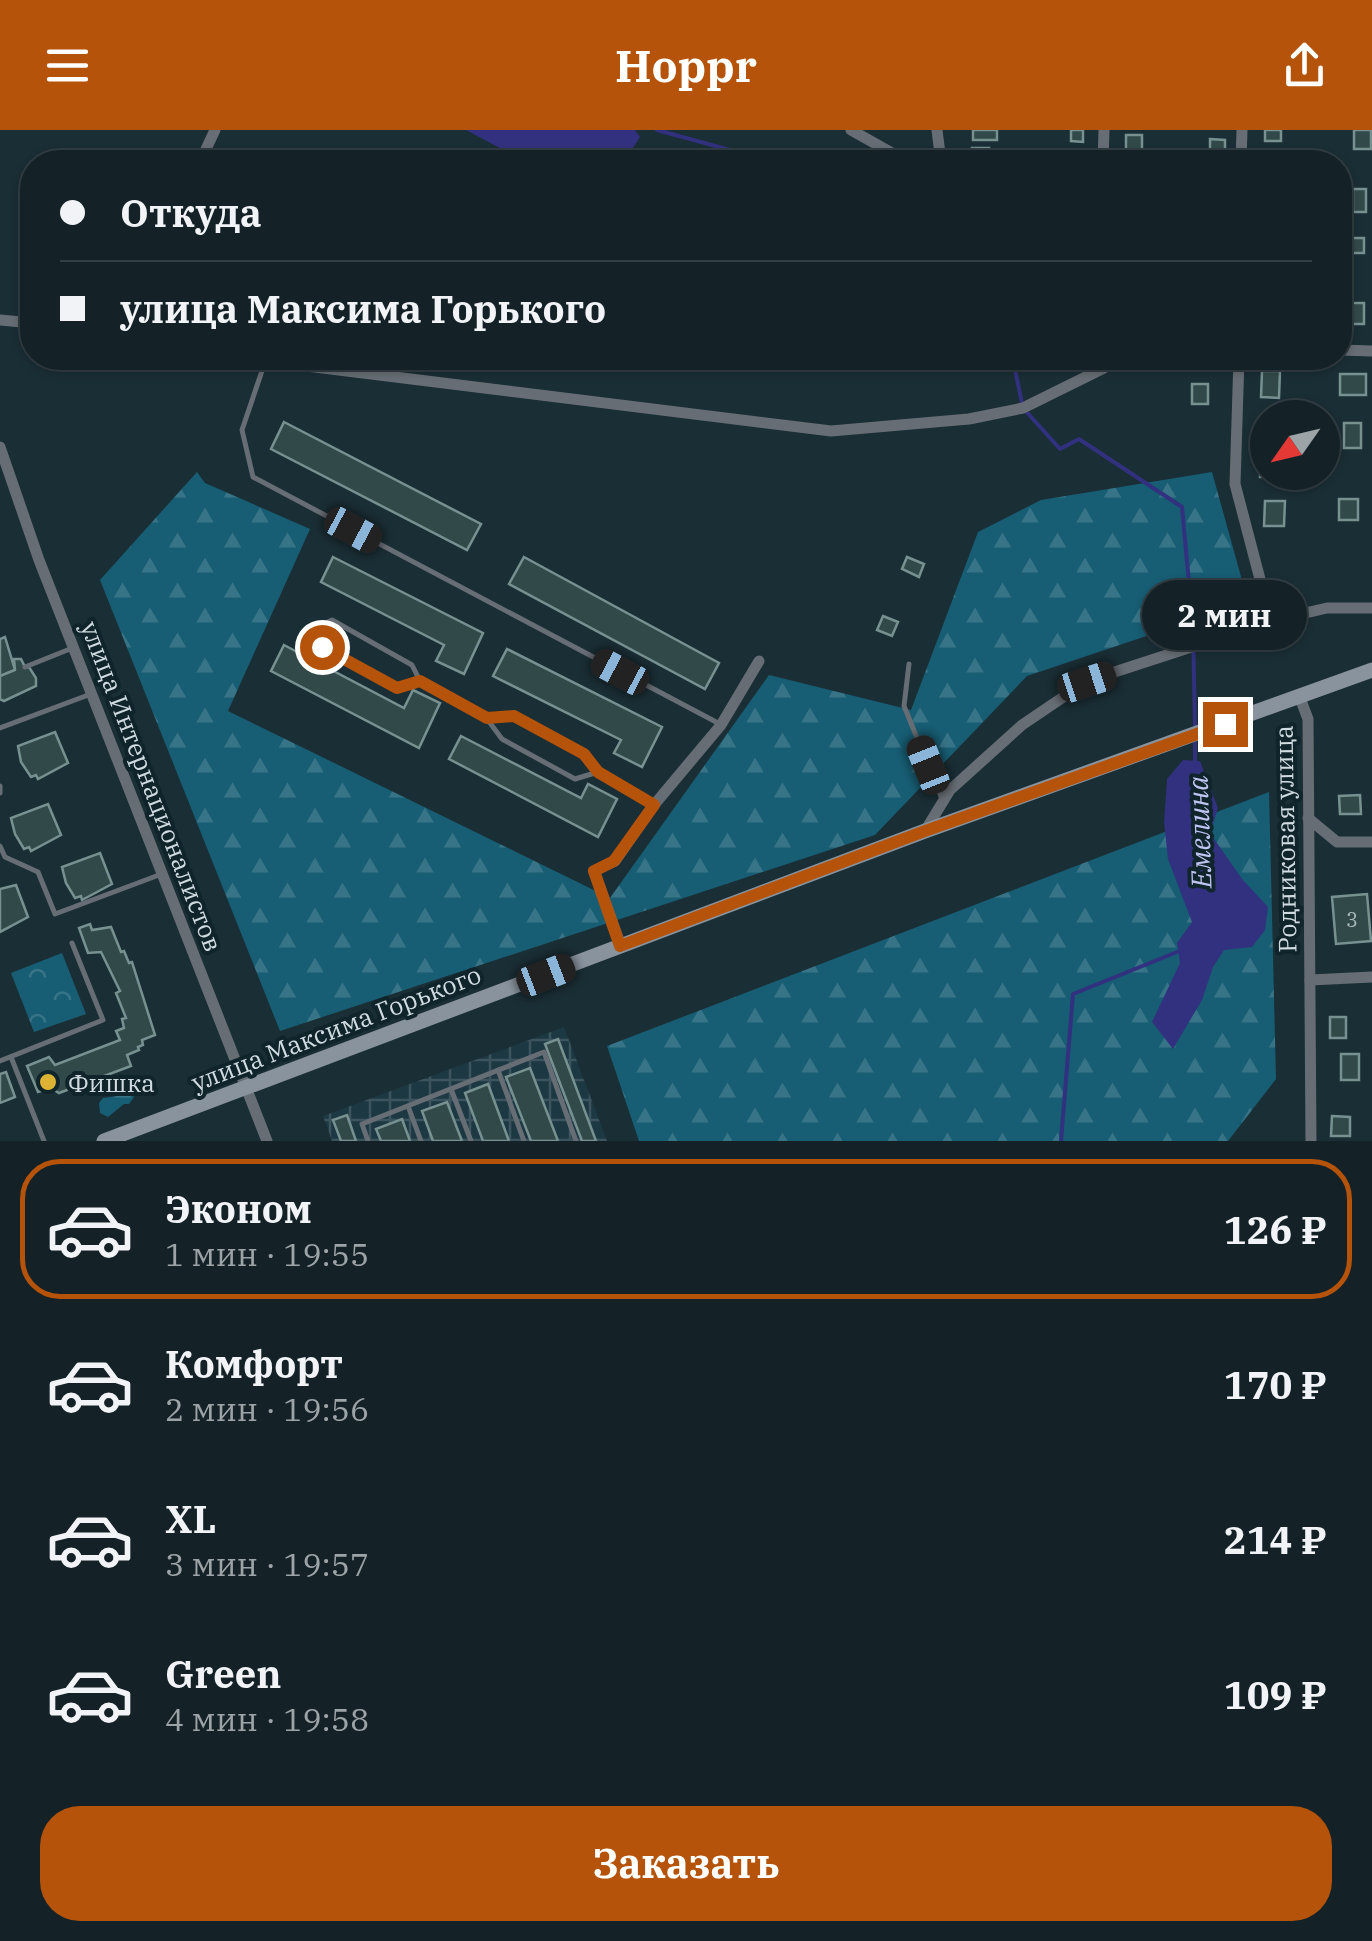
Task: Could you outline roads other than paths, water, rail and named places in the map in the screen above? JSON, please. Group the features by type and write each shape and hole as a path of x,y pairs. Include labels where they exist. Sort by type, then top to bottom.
{"main road":[{"name":"улица Максима Горького","path":"104,1141 925,831 1372,670"}],"street":[{"path":"851,130 887,150"},
{"path":"339,370 832,431 970,419 1023,408 1094,370"},
{"path":"1239,370 1235,484 1271,622"},
{"name":"улица Интернационалистов","path":"0,446 73,648 267,1141"},
{"path":"925,831 950,790 1022,725 1087,682 1271,622 1328,608 1372,608"},
{"path":"620,946 594,871 614,861 721,724 760,661"},
{"name":"Родниковая улица","path":"1300,698 1308,720 1311,1141"},
{"path":"1308,818 1338,842 1372,842"},
{"name":"Родниковая улица","path":"1310,980 1372,977"}],"lane":[{"path":"263,370 242,430 252,477 721,724"},
{"path":"420,681 397,688 322,647 312,630 332,620 412,666 420,681 487,718 502,739 575,779 598,772"},
{"path":"25,667 73,648"},
{"path":"909,664 904,706 943,802"},
{"path":"0,728 91,694"},
{"path":"487,718 514,716 584,754 598,772 654,805"},
{"path":"0,846 4,857 38,872 56,914 162,874"},
{"path":"0,1061 103,1020 72,943"},
{"path":"368,1141 362,1124 544,1052 576,1141"},
{"path":"11,1057 44,1141"},
{"path":"498,1070 524,1141"},
{"path":"451,1088 471,1141"},
{"path":"408,1106 421,1141"}],"water":[{"path":"466,130 635,130 640,137 632,150 504,150"},
{"path":"1183,760 1200,761 1218,808 1210,833 1242,879 1268,907 1265,930 1252,947 1224,950 1213,967 1202,1000 1173,1049 1152,1022 1180,963 1177,943 1192,922 1168,859 1164,822 1167,779"}],"waterway":[{"name":"Емелина","path":"657,130 730,150"},
{"name":"Емелина","path":"1015,370 1023,408 1060,449 1079,439 1182,507 1193,627 1195,729"},
{"name":"Емелина","path":"1195,739 1195,764"},
{"name":"Емелина","path":"1061,1141 1073,994 1182,950"}],"place":[{"name":"Фишка","path":"48,1082"}]}
